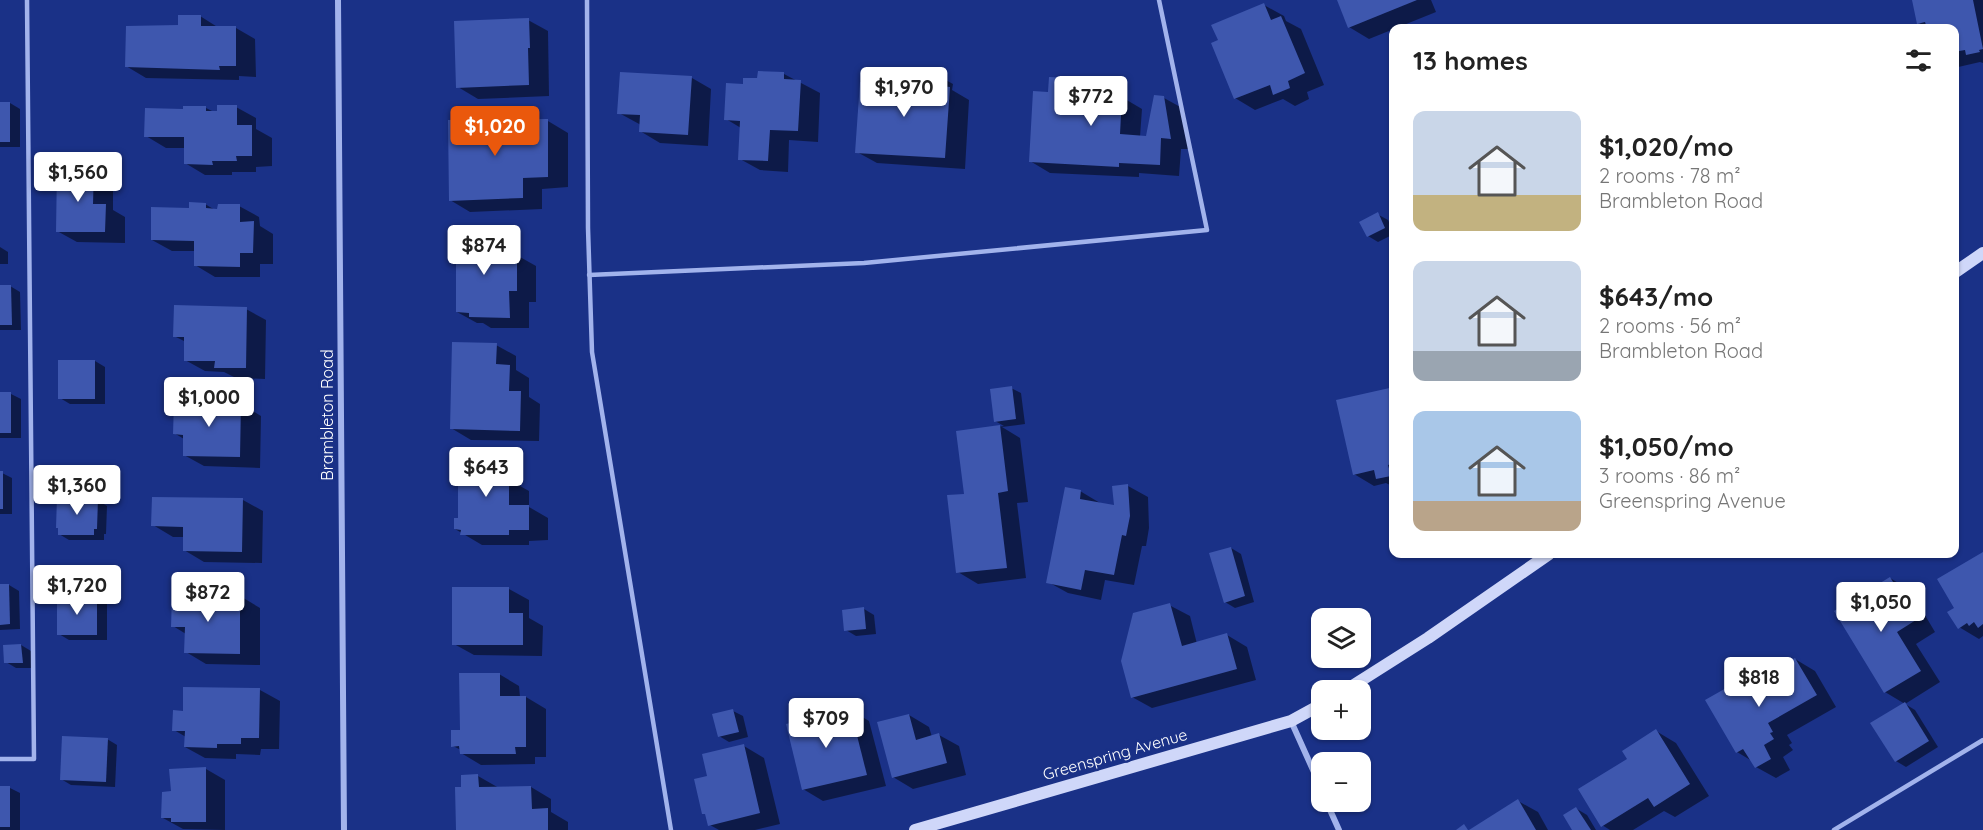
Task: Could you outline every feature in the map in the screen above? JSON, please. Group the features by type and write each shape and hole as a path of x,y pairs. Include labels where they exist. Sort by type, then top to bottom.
{"main road":[{"path":"1959,270 1983,253"},
{"path":"1362,680 1428,638 1544,558"},
{"name":"Greenspring Avenue","path":"915,830 1291,721 1311,710"}],"street":[{"name":"Brambleton Road","path":"338,0 344,830"},
{"path":"1291,721 1311,766"},
{"path":"1331,812 1339,830"}],"lane":[{"path":"0,759 34,759 27,0"},
{"path":"587,0 589,275 592,352 671,830"},
{"path":"589,275 864,262 1207,230 1159,0"},
{"path":"1834,830 1983,740"}],"building":[{"path":"1337,0 1417,0 1348,28"},
{"path":"1912,0 1973,0 1983,49 1979,50 1980,52 1966,55 1965,50 1959,51 1959,24 1926,24 1925,22 1917,24"},
{"path":"1264,3 1271,20 1281,16 1305,73 1288,81 1290,88 1273,95 1270,85 1234,99 1211,43 1218,40 1211,25"},
{"path":"178,15 201,15 201,26 236,26 236,66 219,66 220,70 125,67 126,26 178,25"},
{"path":"529,18 529,85 456,88 454,21"},
{"path":"906,70 933,71 932,85 950,87 945,158 855,153 860,82 904,85"},
{"path":"758,71 784,72 784,79 801,80 798,131 770,130 768,161 738,160 740,121 724,120 726,83 743,84 743,78 757,78"},
{"path":"620,72 692,76 688,135 639,132 640,115 617,114"},
{"path":"1049,77 1105,80 1105,95 1122,96 1120,134 1146,136 1154,95 1164,96 1171,139 1161,138 1160,165 1119,163 1119,167 1029,162 1033,91 1048,92"},
{"path":"0,102 10,102 10,142 0,142"},
{"path":"217,105 237,105 237,125 252,125 252,156 236,156 237,161 212,161 213,165 184,164 184,137 144,137 145,108 183,109 183,106 206,106 206,111 217,111"},
{"path":"548,119 548,177 523,178 523,198 449,201 448,120"},
{"path":"57,168 94,169 93,204 106,204 105,232 56,232"},
{"path":"189,202 206,203 206,208 217,209 218,204 240,204 240,222 254,221 253,253 240,253 240,267 194,266 194,241 151,240 151,207 189,208"},
{"path":"1378,212 1385,228 1367,237 1359,222"},
{"path":"456,233 501,233 500,254 517,253 517,291 509,291 510,318 469,317 469,313 456,312"},
{"path":"0,285 11,285 12,325 0,325"},
{"path":"174,305 247,307 246,368 214,368 215,361 184,361 184,337 173,337"},
{"path":"452,342 497,343 496,364 510,365 509,391 521,391 520,431 450,429"},
{"path":"58,360 95,360 95,399 58,399"},
{"path":"1012,386 1016,419 994,422 990,389"},
{"path":"1389,388 1389,476 1376,479 1374,470 1353,475 1336,400"},
{"path":"0,392 11,392 11,433 0,433"},
{"path":"174,401 241,403 240,457 183,456 183,435 173,434"},
{"path":"1000,425 1008,491 998,493 1007,568 956,573 947,495 964,494 956,431"},
{"path":"458,454 501,454 501,478 509,478 509,505 529,505 529,530 509,530 509,535 460,535 461,530 454,529 454,518 458,518"},
{"path":"0,471 3,471 3,509 0,509"},
{"path":"1128,484 1130,516 1126,536 1122,535 1114,575 1085,570 1081,590 1046,583 1065,487 1081,490 1080,499 1114,505 1112,486"},
{"path":"57,497 98,499 97,529 94,529 94,535 58,535 58,528 56,528"},
{"path":"152,497 243,498 242,552 183,551 183,527 151,526"},
{"path":"1231,547 1245,596 1224,603 1209,553"},
{"path":"1983,552 1983,624 1978,628 1974,622 1969,626 1967,623 1958,629 1947,612 1954,608 1937,579"},
{"path":"1890,577 1916,620 1897,632 1921,671 1884,693 1834,611"},
{"path":"0,584 9,584 10,624 0,625"},
{"path":"452,587 509,587 509,613 523,613 523,645 452,645"},
{"path":"172,595 240,595 240,654 184,653 185,627 171,627"},
{"path":"57,597 97,597 97,635 57,635"},
{"path":"1170,603 1182,646 1227,633 1237,669 1131,698 1121,661 1133,613"},
{"path":"864,607 866,629 844,631 842,610"},
{"path":"21,644 23,663 4,663 3,645"},
{"path":"1795,658 1817,695 1768,723 1774,739 1764,745 1771,759 1755,768 1743,749 1736,753 1705,700 1742,679 1746,686"},
{"path":"459,673 500,673 500,696 526,696 526,747 515,747 516,754 460,754 459,746 451,747 451,730 460,730"},
{"path":"183,687 260,688 259,738 241,738 241,744 217,744 217,748 184,747 185,731 172,731 173,710 183,711"},
{"path":"1905,702 1929,741 1895,762 1870,723"},
{"path":"850,708 867,775 802,790 786,724"},
{"path":"733,709 739,732 718,737 712,714"},
{"path":"909,714 916,740 939,733 947,763 892,778 877,722"},
{"path":"1656,729 1690,784 1654,807 1648,798 1601,827 1578,789 1627,759 1622,751"},
{"path":"62,736 108,738 106,782 60,780"},
{"path":"744,744 760,813 708,826 705,814 702,814 694,779 707,776 702,754"},
{"path":"206,767 206,822 171,822 171,818 161,818 162,792 171,791 169,769"},
{"path":"478,774 479,787 531,786 532,809 548,808 548,830 456,830 455,787 461,787 461,775"},
{"path":"0,786 10,786 10,827 0,827"},
{"path":"1518,799 1536,830 1469,830"},
{"path":"1576,807 1591,830 1572,830 1563,815"},
{"path":"1464,824 1468,830 1456,830"}]}
